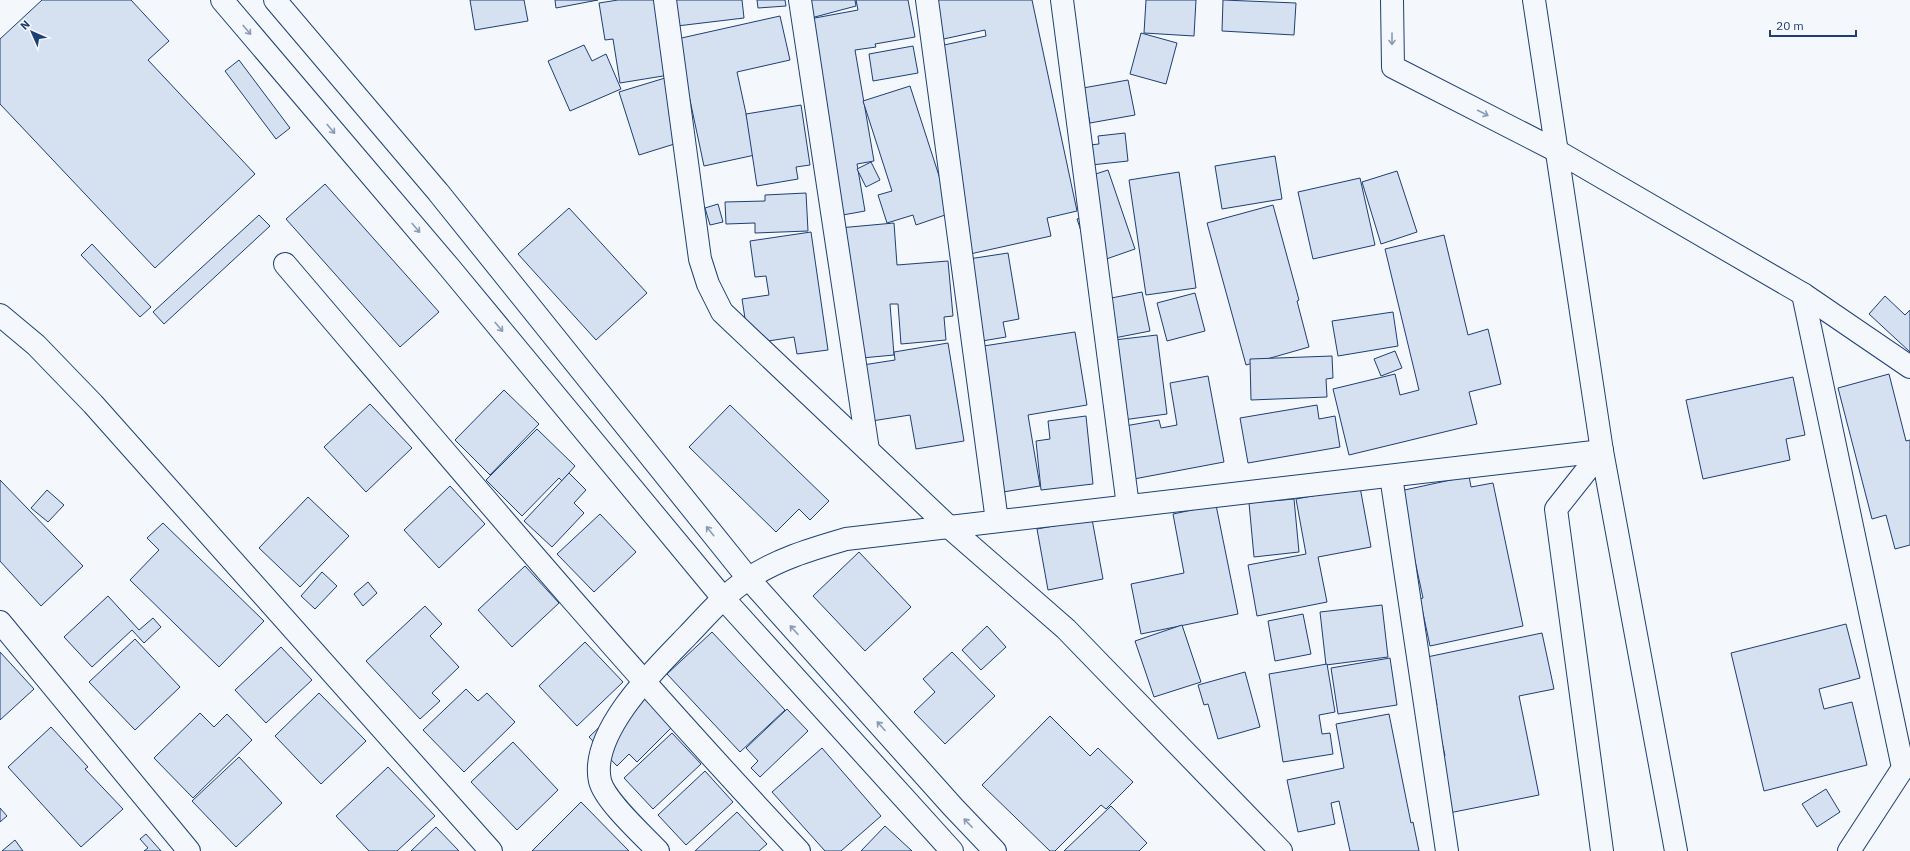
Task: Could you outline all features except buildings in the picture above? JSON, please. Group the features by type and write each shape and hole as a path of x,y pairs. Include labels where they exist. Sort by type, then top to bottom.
{"street":[{"path":"222,0 444,261 724,598 952,851"},
{"path":"275,0 438,192 748,578 948,801 995,851"},
{"path":"665,0 700,259 708,284 722,312 949,527 1066,629 1281,851"},
{"path":"800,0 868,450"},
{"path":"926,0 997,521"},
{"path":"1062,0 1128,506"},
{"path":"1392,0 1392,67 1557,151 1803,294 1910,368"},
{"path":"1534,0 1602,451 1676,851"},
{"path":"285,264 436,441 644,680 799,851"},
{"path":"1803,294 1907,767 1849,851"},
{"path":"0,315 36,345 93,404 491,851"},
{"path":"658,851 612,802 600,782 599,760 608,736 621,712 644,680 724,598 748,578 793,555 846,539 1602,451"},
{"path":"1602,451 1556,509 1602,851"},
{"path":"1391,476 1447,851"},
{"path":"0,622 189,851"}]}
